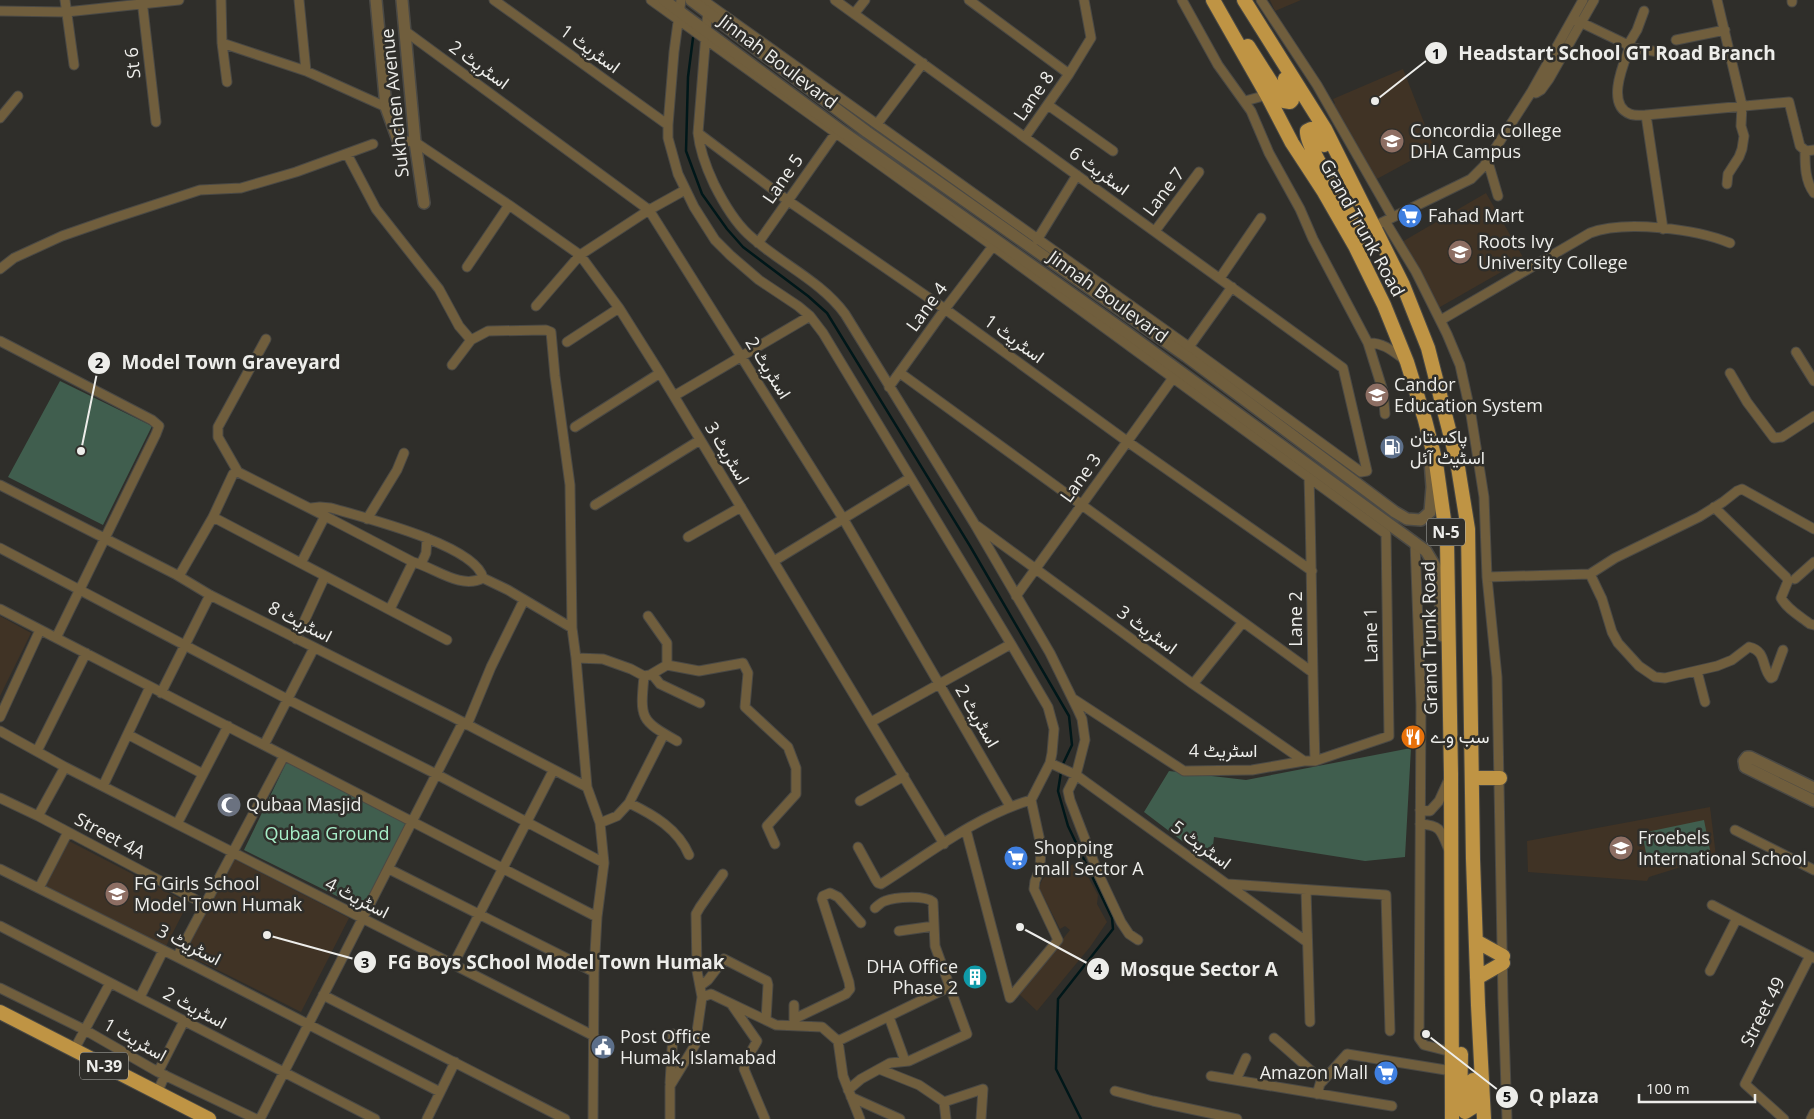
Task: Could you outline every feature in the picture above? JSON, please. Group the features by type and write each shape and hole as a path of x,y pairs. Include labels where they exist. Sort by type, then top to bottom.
{"highway":[{"path":"1214,0 1262,65 1281,98 1284,101 1290,102 1292,100 1291,90 1271,56 1247,5"},
{"name":"Grand Trunk Road","path":"1214,0 1292,143 1324,192 1384,305 1407,362 1436,462 1447,541 1451,774 1452,1119"},
{"name":"Grand Trunk Road","path":"1247,5 1381,222 1428,348 1448,422 1468,528 1477,978 1484,1119"},
{"path":"1363,263 1354,224 1306,135 1308,130 1314,130 1319,135 1350,190 1381,222"},
{"path":"1472,778 1500,778"},
{"path":"1476,941 1503,959 1477,978"},
{"path":"1452,993 1459,1008 1460,1106 1466,1112 1473,1107 1473,1023 1478,1005"},
{"name":"N-39","path":"0,1012 209,1119"}],"street":[{"path":"64,0 74,65"},
{"path":"0,11 66,12 142,2 179,0"},
{"path":"221,0 222,43 227,82"},
{"path":"299,0 306,71"},
{"name":"Sukhchen Avenue","path":"376,0 386,107 398,140"},
{"name":"Sukhchen Avenue","path":"402,0 415,142 424,203"},
{"name":"اسٹریٹ 1","path":"494,0 668,125"},
{"path":"651,0 679,10 668,138 673,160 685,190 704,225 730,255 759,280 810,316 822,333 1011,644 1048,707 1052,720 1052,764 1030,800 1010,806 966,830 881,884 876,880 858,847"},
{"name":"Jinnah Boulevard","path":"664,0 679,10 705,34 840,130 909,182 1126,332 1220,406 1426,551 1435,566 1439,581 1443,639 1449,675"},
{"name":"Jinnah Boulevard","path":"691,0 707,4 867,132 922,163 1135,320 1233,385 1358,485 1407,519 1421,520 1430,512 1432,487 1425,420"},
{"name":"اسٹریٹ 6","path":"835,0 1343,368 1366,470 1361,472 1233,385"},
{"path":"854,14 864,0"},
{"path":"968,0 1069,74 1091,38 1084,0"},
{"path":"1182,0 1218,65 1245,101 1269,153 1368,344 1383,391 1385,414"},
{"path":"1261,0 1317,85 1381,222 1416,272 1441,320 1460,366 1471,415 1484,497 1487,577 1497,677 1507,1119"},
{"path":"1577,21 1583,0"},
{"path":"1381,222 1471,178 1488,162 1577,21 1594,0"},
{"path":"1717,0 1742,105 1741,126 1744,144 1739,157 1728,174 1727,184"},
{"name":"St 6","path":"142,2 156,122"},
{"path":"707,4 698,133 703,159 732,217 758,243 812,282 838,304 974,523 1050,653 1082,719 1085,740 1072,773 1068,791 1073,810 1098,873 1121,922 1129,934 1138,940"},
{"path":"707,4 877,124 922,163 1037,240 1189,347 1233,385"},
{"path":"1644,10 1628,46 1619,76 1618,90 1622,106 1631,115 1646,115 1789,102 1800,146 1810,150 1805,167 1808,184 1814,193"},
{"path":"1577,21 1628,46 1665,53"},
{"path":"1676,40 1725,30"},
{"name":"اسٹریٹ 2","path":"405,31 649,210 844,520 1010,806"},
{"path":"705,34 835,134 909,182 993,246 1174,378 1220,406 1309,478"},
{"path":"222,43 306,71 386,107"},
{"path":"877,124 923,63"},
{"name":"Lane 8","path":"1025,137 1069,74"},
{"path":"1245,101 1267,95"},
{"path":"0,118 18,96"},
{"path":"1048,105 1113,151"},
{"path":"1646,115 1663,229"},
{"name":"اسٹریٹ 1","path":"698,133 787,200 945,308 1128,442 1312,571"},
{"name":"Lane 5","path":"758,243 835,134"},
{"path":"398,140 415,142"},
{"name":"اسٹریٹ 3","path":"415,142 580,255 619,308 674,396 944,844"},
{"path":"0,269 14,258 62,236 112,219 200,190 241,188 296,172 373,144"},
{"path":"347,154 376,209 439,289 460,326 472,340"},
{"path":"1488,162 1498,196"},
{"name":"Lane 7","path":"1155,231 1200,172"},
{"path":"1037,240 1077,175"},
{"path":"536,306 580,255 649,210 685,190"},
{"path":"467,267 509,205"},
{"path":"1220,278 1261,218"},
{"path":"1441,320 1590,233 1607,228 1663,229 1718,238 1730,243"},
{"name":"Lane 4","path":"889,387 945,308 993,246"},
{"path":"1189,347 1232,287"},
{"path":"566,342 619,308"},
{"path":"674,396 810,316"},
{"path":"1126,332 1135,320"},
{"path":"452,365 472,340 491,330 546,330 551,332 570,485 572,628 587,788 600,823 604,862 597,917 594,972 593,1119"},
{"path":"266,339 218,427 218,437 238,472 440,574 459,580 476,582 483,578"},
{"path":"0,341 152,420 159,426 56,638"},
{"path":"1368,344 1378,343 1387,347 1407,362"},
{"path":"1796,352 1814,382"},
{"path":"900,373 1312,672"},
{"path":"1730,373 1774,438 1787,434 1814,416"},
{"path":"575,427 660,374"},
{"name":"Lane 3","path":"1016,596 1174,378"},
{"path":"596,505 700,440"},
{"path":"367,519 397,470 404,453"},
{"path":"179,576 213,517 233,474 238,472"},
{"path":"774,562 910,478"},
{"name":"Lane 1","path":"1309,478 1386,534 1389,736"},
{"name":"Lane 2","path":"1309,478 1315,761"},
{"name":"اسٹریٹ 8","path":"0,485 587,788"},
{"path":"1356,500 1358,485"},
{"path":"1487,577 1590,574 1615,558 1684,526 1714,508 1737,490 1742,489 1814,529"},
{"path":"688,537 741,507"},
{"path":"311,508 331,508 427,538 453,550 472,562 482,573 483,578 508,590 572,628"},
{"path":"1714,508 1786,577 1788,581 1781,598 1788,608 1814,625"},
{"path":"301,563 325,516"},
{"path":"213,517 447,640"},
{"name":"اسٹریٹ 3","path":"974,523 1193,684 1304,761"},
{"path":"390,609 417,563 426,554 427,538"},
{"path":"1415,542 1421,705 1419,1038 1424,1045 1452,1052"},
{"path":"0,548 287,699 604,862"},
{"path":"1795,579 1814,562"},
{"path":"1590,574 1602,600 1612,632 1625,651 1654,678 1665,678 1728,662 1748,648 1753,648 1761,654 1768,675 1771,678 1783,650"},
{"path":"296,639 325,576"},
{"path":"161,693 210,595"},
{"path":"260,1119 436,774 465,724 524,600"},
{"path":"0,609 597,917"},
{"path":"648,616 667,644 667,665"},
{"path":"1193,684 1243,622"},
{"path":"0,717 40,630"},
{"path":"871,722 1011,644"},
{"path":"264,745 314,648"},
{"path":"37,752 86,654"},
{"path":"576,658 603,659 648,675 660,684 700,703"},
{"path":"677,742 652,725 642,713 642,702 648,675 667,665 699,671 743,663 748,673 745,707 788,747 796,768 796,794 767,826 775,844"},
{"path":"1698,670 1705,702"},
{"path":"103,786 129,735 150,687"},
{"name":"اسٹریٹ 4","path":"1072,698 1184,771 1252,770 1304,761 1315,761 1389,736"},
{"path":"177,824 228,726"},
{"name":"اسٹریٹ 4","path":"0,731 65,767 594,1036"},
{"path":"600,823 624,811 664,734"},
{"path":"129,735 203,774"},
{"path":"177,957 284,756"},
{"path":"1814,788 1750,756 1744,761 1745,767 1814,801"},
{"name":"اسٹریٹ 5","path":"1052,764 1072,773 1307,942"},
{"path":"38,816 65,767"},
{"path":"453,965 553,771"},
{"path":"1420,810 1430,811 1439,801 1451,774"},
{"path":"860,801 904,776"},
{"name":"Street 4A","path":"0,798 38,816 204,904"},
{"path":"966,830 1010,998 1058,940 1034,889 1034,881 1040,869 1040,846 1030,800"},
{"path":"629,803 646,811 675,832 689,855"},
{"path":"1420,824 1433,824 1440,830 1451,856"},
{"path":"1734,830 1814,870"},
{"path":"39,888 68,832"},
{"name":"اسٹریٹ 3","path":"0,869 177,957 440,1092"},
{"path":"388,869 594,972"},
{"path":"670,1086 695,1045 702,997 696,960 696,914 723,874"},
{"path":"1228,884 1386,895 1390,1030"},
{"path":"1306,890 1310,1022"},
{"path":"794,1023 846,994 850,989 822,899 823,896 830,893 838,898 861,923"},
{"path":"850,1094 861,1079 890,1063 909,1060 966,1034 935,946 933,902 928,898 921,897 883,901 875,908"},
{"path":"1712,905 1812,957"},
{"path":"1710,971 1737,918"},
{"name":"اسٹریٹ 2","path":"0,926 374,1119"},
{"path":"899,931 934,926"},
{"path":"140,997 163,950"},
{"name":"Street 49","path":"1784,1119 1745,1084 1812,957"},
{"path":"700,986 708,980 724,960 767,981 766,1020"},
{"path":"74,1050 110,983"},
{"path":"838,1041 949,987"},
{"name":"اسٹریٹ 1","path":"0,988 85,1030 161,1073 256,1119"},
{"path":"702,997 711,994 776,1026 794,1023 822,1027 838,1041 843,1076 860,1119"},
{"path":"323,995 565,1119"},
{"path":"732,1004 757,1041 749,1053 744,1069 766,1119"},
{"path":"794,1005 794,1023"},
{"path":"889,1017 905,1061"},
{"path":"157,1093 161,1073 184,1021"},
{"path":"670,1119 673,1034"},
{"path":"1274,1038 1323,1081"},
{"path":"1317,1094 1320,1084 1344,1056 1350,1054 1452,1071"},
{"path":"1236,1080 1246,1058"},
{"path":"427,1119 455,1062"},
{"path":"879,1069 919,1086 944,1102"},
{"path":"1211,1076 1392,1106"},
{"path":"944,1102 983,1089 981,1119"},
{"path":"1115,1091 1237,1119"},
{"path":"850,1094 900,1119"},
{"path":"944,1102 946,1119"},
{"path":"1811,1119 1814,1113"}],"shaded area":[{"path":"1270,0 1301,0 1275,11"},
{"path":"1403,69 1434,148 1375,180 1332,106 1335,103 1333,99"},
{"name":"Roots Ivy University College","path":"1486,193 1524,259 1433,311 1395,246"},
{"path":"0,616 31,633 0,696"},
{"name":"Froebels International School","path":"1710,807 1716,856 1649,877 1647,881 1528,872 1527,841"},
{"name":"FG Girls School Model Town Humak","path":"69,841 188,903 166,946 46,886"},
{"path":"232,858 349,918 301,1012 184,953"},
{"path":"1077,863 1081,864 1098,895 1097,904 1107,922 1090,947 1037,1011 1019,994 1070,930 1065,926 1060,929 1039,888 1047,874"}],"green space":[{"path":"60,381 152,426 103,525 8,477"},
{"path":"1411,748 1405,857 1365,861 1214,837 1211,863 1144,812 1169,771 1246,780"},
{"name":"Qubaa Ground","path":"288,759 410,819 365,910 244,850"},
{"path":"1704,820 1710,850 1648,863 1642,833"}],"waterway":[{"path":"693,38 688,77 686,151 702,194 727,229 743,247 808,296 827,313 970,546 1069,716 1072,745 1062,766"},
{"path":"1061,772 1058,791 1068,826 1112,918 1113,929 1058,999 1056,1069 1081,1119"}],"place":[{"name":"Headstart School GT Road Branch","path":"1375,101"},
{"name":"Concordia College DHA Campus","path":"1392,141"},
{"name":"Fahad Mart","path":"1410,216"},
{"name":"Roots Ivy University College","path":"1460,252"},
{"name":"Candor Education System","path":"1377,395"},
{"name":"پاکستان اسٹیٹ آئل","path":"1392,447"},
{"name":"Model Town Graveyard","path":"81,451"},
{"name":"سب وے","path":"1413,737"},
{"name":"Qubaa Masjid","path":"229,805"},
{"name":"Froebels International School","path":"1621,848"},
{"name":"Shopping mall Sector A","path":"1016,858"},
{"name":"FG Girls School Model Town Humak","path":"117,894"},
{"name":"Mosque Sector A","path":"1020,927"},
{"name":"FG Boys SChool Model Town Humak","path":"267,935"},
{"name":"DHA Office Phase 2","path":"975,977"},
{"name":"Q plaza","path":"1426,1034"},
{"name":"Post Office Humak, Islamabad","path":"603,1047"},
{"name":"Amazon Mall","path":"1386,1073"}]}
